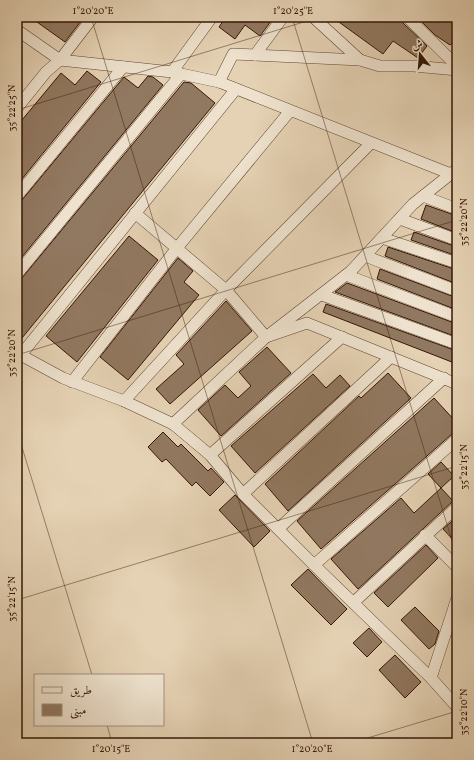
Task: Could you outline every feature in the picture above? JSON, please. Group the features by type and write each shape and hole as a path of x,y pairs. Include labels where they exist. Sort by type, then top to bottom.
{"street":[{"path":"17,108 46,72 60,60 93,17"},
{"path":"17,274 176,73 212,17"},
{"path":"255,55 283,17"},
{"path":"313,17 360,60"},
{"path":"406,17 457,66"},
{"path":"17,30 60,60 176,73 219,82 371,143 455,173"},
{"path":"219,82 233,54 360,60 380,66 414,66 457,70"},
{"path":"17,196 123,67"},
{"path":"236,89 19,355 72,382 124,401 173,424 210,454 243,494 431,678 457,707"},
{"path":"72,382 178,248 290,111"},
{"path":"124,401 226,290 371,143"},
{"path":"173,424 266,338 346,275 423,196 455,173"},
{"path":"423,196 457,209"},
{"path":"134,213 178,248 226,290 266,338"},
{"path":"400,219 457,240"},
{"path":"382,238 457,263"},
{"path":"365,256 457,291"},
{"path":"346,275 457,317"},
{"path":"322,295 457,344"},
{"path":"266,338 307,323 457,384"},
{"path":"210,454 342,337"},
{"path":"243,494 391,357"},
{"path":"278,529 444,378"},
{"path":"314,565 457,440"},
{"path":"354,602 457,507"},
{"path":"425,535 457,568"},
{"path":"431,678 457,598"}],"building":[{"path":"30,17 84,17 65,42"},
{"path":"226,17 274,17 260,36 245,25 235,39 219,27"},
{"path":"332,17 400,17 402,22 427,46 418,58 393,41 383,54"},
{"path":"417,17 451,17 457,22 457,45 453,42 450,45 435,35"},
{"path":"87,71 101,82 17,185 17,126 61,73 75,85"},
{"path":"148,76 153,77 163,85 17,263 17,203 22,200 124,77 138,88"},
{"path":"184,82 191,83 215,103 22,338 17,334 17,281 22,278"},
{"path":"426,205 457,216 457,233 421,219"},
{"path":"414,232 457,247 457,256 411,240"},
{"path":"129,236 158,260 77,362 46,336"},
{"path":"388,247 457,270 457,284 385,256"},
{"path":"178,258 193,271 184,282 199,295 128,380 100,357"},
{"path":"380,269 457,298 457,310 377,279"},
{"path":"347,283 457,324 457,337 335,292"},
{"path":"226,301 252,331 170,404 156,389 184,364 176,355"},
{"path":"326,304 457,351 457,364 323,312"},
{"path":"267,347 291,373 221,436 198,410 225,385 238,398 251,386 239,372"},
{"path":"388,373 411,398 288,511 265,484 359,396 361,398"},
{"path":"313,374 326,388 340,375 350,386 255,473 231,446"},
{"path":"434,398 457,423 457,432 452,434 321,549 297,521"},
{"path":"163,432 178,447 181,444 208,471 211,468 224,482 210,496 196,482 192,486 166,459 162,462 148,447"},
{"path":"441,462 454,476 441,488 428,474"},
{"path":"441,488 453,501 358,589 331,559 401,498 414,513"},
{"path":"235,495 270,531 254,547 219,510"},
{"path":"457,517 457,544 443,529"},
{"path":"426,545 438,558 388,607 374,593"},
{"path":"308,569 347,609 331,625 291,585"},
{"path":"415,607 439,631 435,644 429,649 401,620"},
{"path":"369,628 382,642 367,657 353,643"},
{"path":"395,655 421,682 405,698 379,670"}]}
